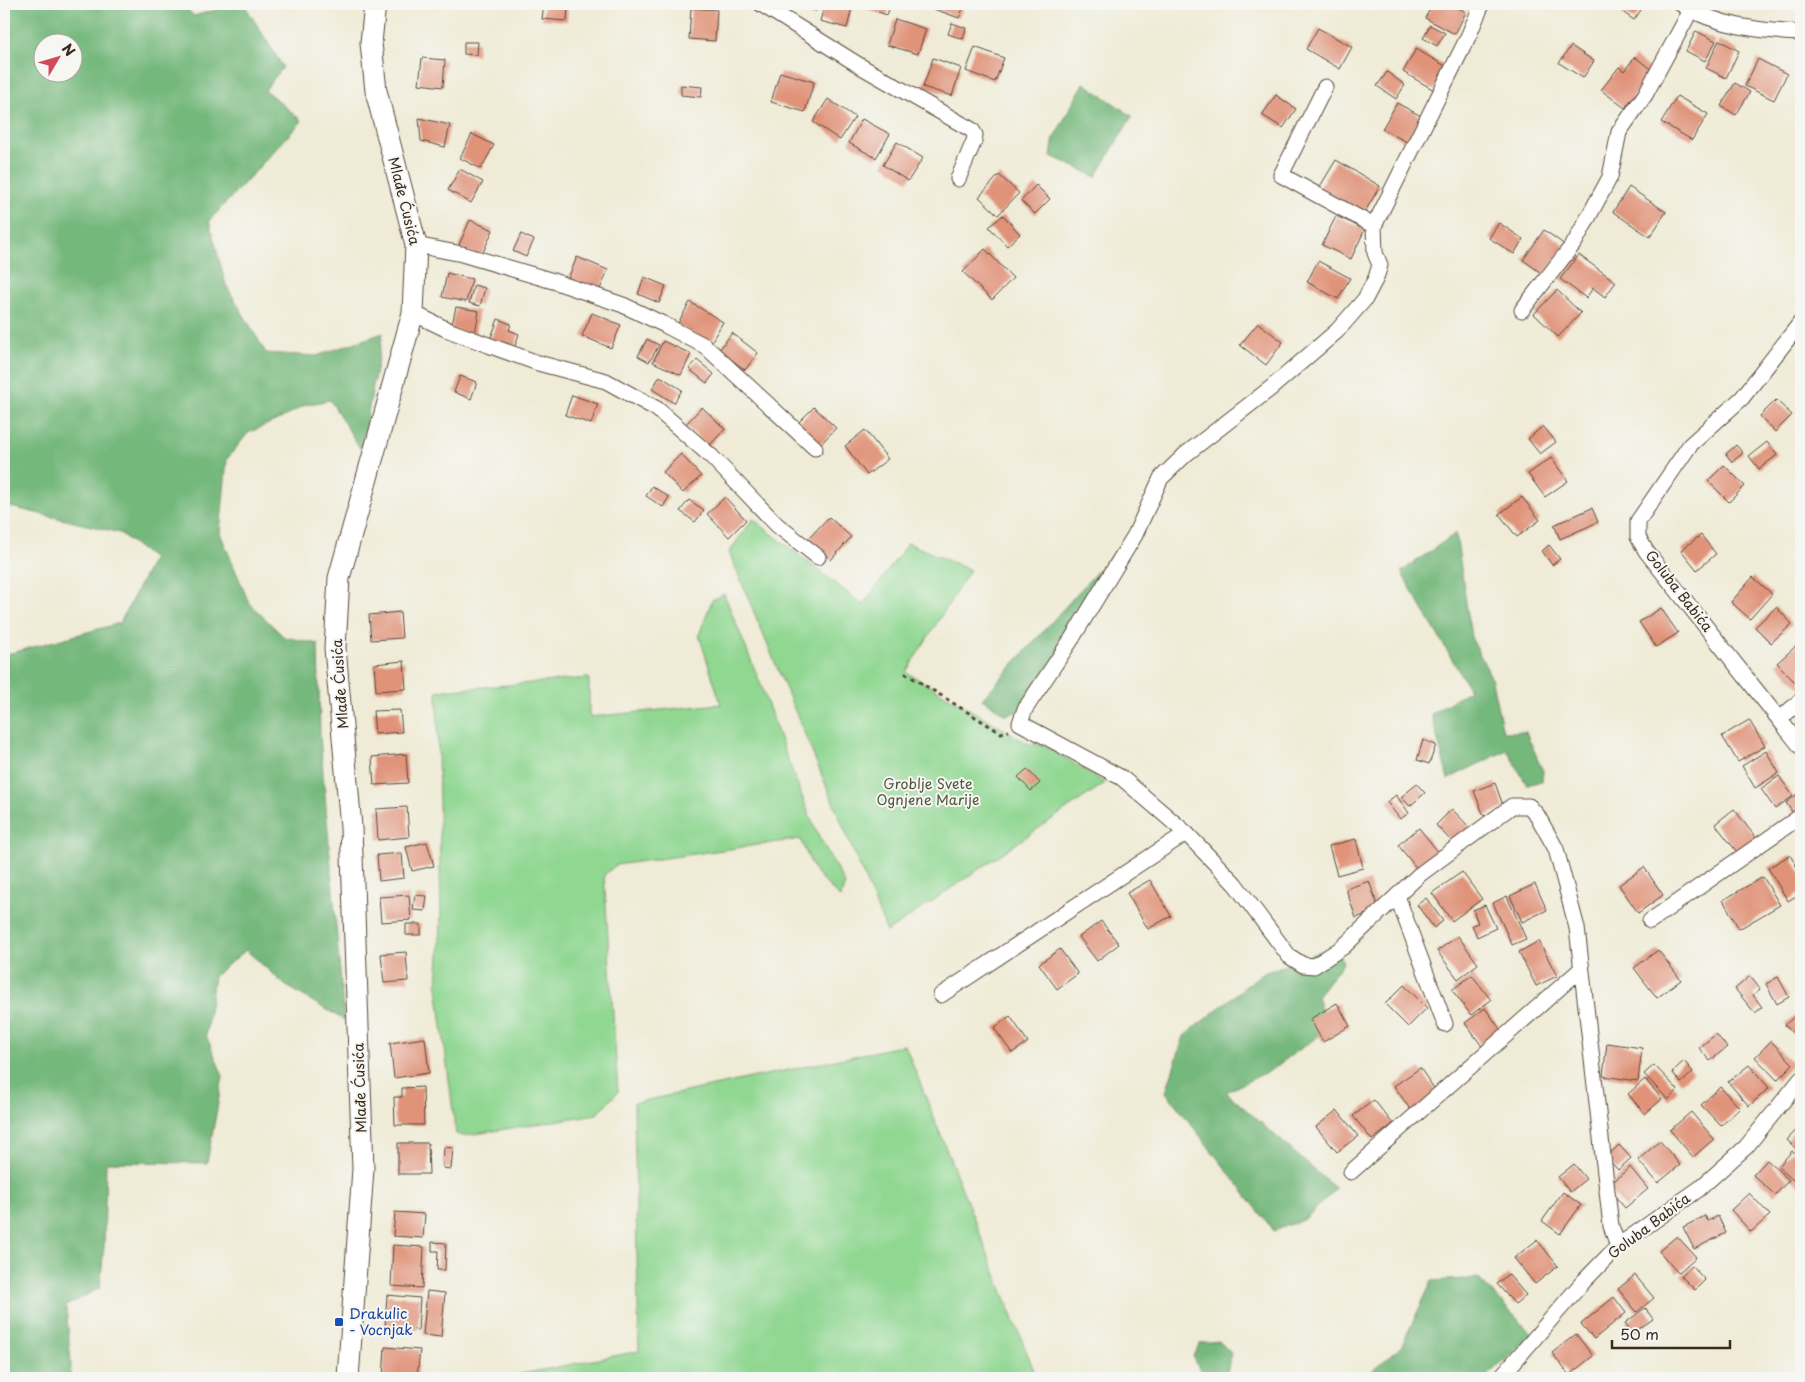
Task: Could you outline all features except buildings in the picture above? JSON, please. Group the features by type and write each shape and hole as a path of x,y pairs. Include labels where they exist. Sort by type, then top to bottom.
{"street":[{"name":"Mlađe Ćusića","path":"348,1378 363,1169 351,827 335,648 338,578 413,313 416,245 376,91 371,42 375,4"},
{"path":"761,4 862,67 972,130 975,135 974,141 958,179"},
{"path":"1482,4 1468,37 1374,226 1375,252 1380,265 1376,278 1365,299 1329,337 1271,388 1186,454 1161,478 1135,535 1071,640 1025,709 1020,722 1122,778 1186,833 1235,884 1288,956 1303,965 1314,966 1343,947 1419,875 1512,806 1529,806 1537,815 1556,849 1577,928 1611,1226 1618,1246"},
{"path":"1522,310 1575,242 1610,178 1620,132 1645,95 1686,7 1732,24 1767,32 1801,33"},
{"path":"1325,87 1281,175 1374,226"},
{"path":"416,245 462,254 553,281 623,305 665,325 705,346 815,448"},
{"path":"413,313 448,330 538,363 606,381 657,409 712,457 777,524 818,557"},
{"name":"Goluba Babića","path":"1801,322 1742,398 1690,445 1638,521 1638,537 1646,551 1801,747"},
{"path":"1780,719 1801,700"},
{"path":"1650,921 1801,816"},
{"path":"941,995 1186,833"},
{"path":"1397,896 1445,1024"},
{"path":"1351,1172 1581,969"},
{"name":"Goluba Babića","path":"1500,1378 1583,1282 1618,1246 1699,1189 1746,1148 1801,1079"}],"path":[{"path":"905,673 1001,733 1027,727"}],"green space":[{"path":"4,4 182,4 194,16 237,4 244,4 283,67 265,90 302,121 209,221 226,285 266,353 316,356 383,333 361,450 330,400 305,405 282,418 248,433 227,459 220,533 249,603 284,637 318,644 320,736 344,1020 285,985 246,950 214,976 206,1035 223,1076 207,1163 106,1162 104,1247 100,1288 66,1306 71,1364 70,1378 4,1378 4,655 120,623 153,559 120,533 11,507 4,513"},
{"path":"1084,83 1132,116 1096,177 1051,156 1054,138"},
{"name":"Groblje Svete Ognjene Marije","path":"753,519 863,605 908,543 970,570 906,672 1029,744 1044,745 1105,783 887,932 729,552"},
{"path":"1456,533 1471,637 1491,677 1503,732 1526,732 1543,771 1542,781 1527,785 1507,750 1448,779 1431,714 1470,690 1401,572"},
{"path":"1122,544 1025,709 1006,715 982,699"},
{"path":"724,594 759,680 815,829 845,884 840,898 815,872 800,839 616,865 604,875 618,1092 597,1114 463,1136 456,1134 437,987 441,924 437,691 589,678 589,717 721,704 699,635 712,600"},
{"path":"1338,945 1343,963 1317,996 1327,1030 1271,1070 1226,1092 1336,1189 1305,1219 1274,1231 1166,1092 1184,1036 1261,974"},
{"path":"905,1045 1037,1378 501,1378 639,1351 634,1103"},
{"path":"1478,1278 1533,1335 1484,1378 1363,1378 1401,1347 1432,1281"},
{"path":"1219,1341 1231,1353 1226,1378 1204,1378 1193,1356 1200,1343"}],"place":[{"name":"Drakulic - Vocnjak","path":"339,1322"}]}
